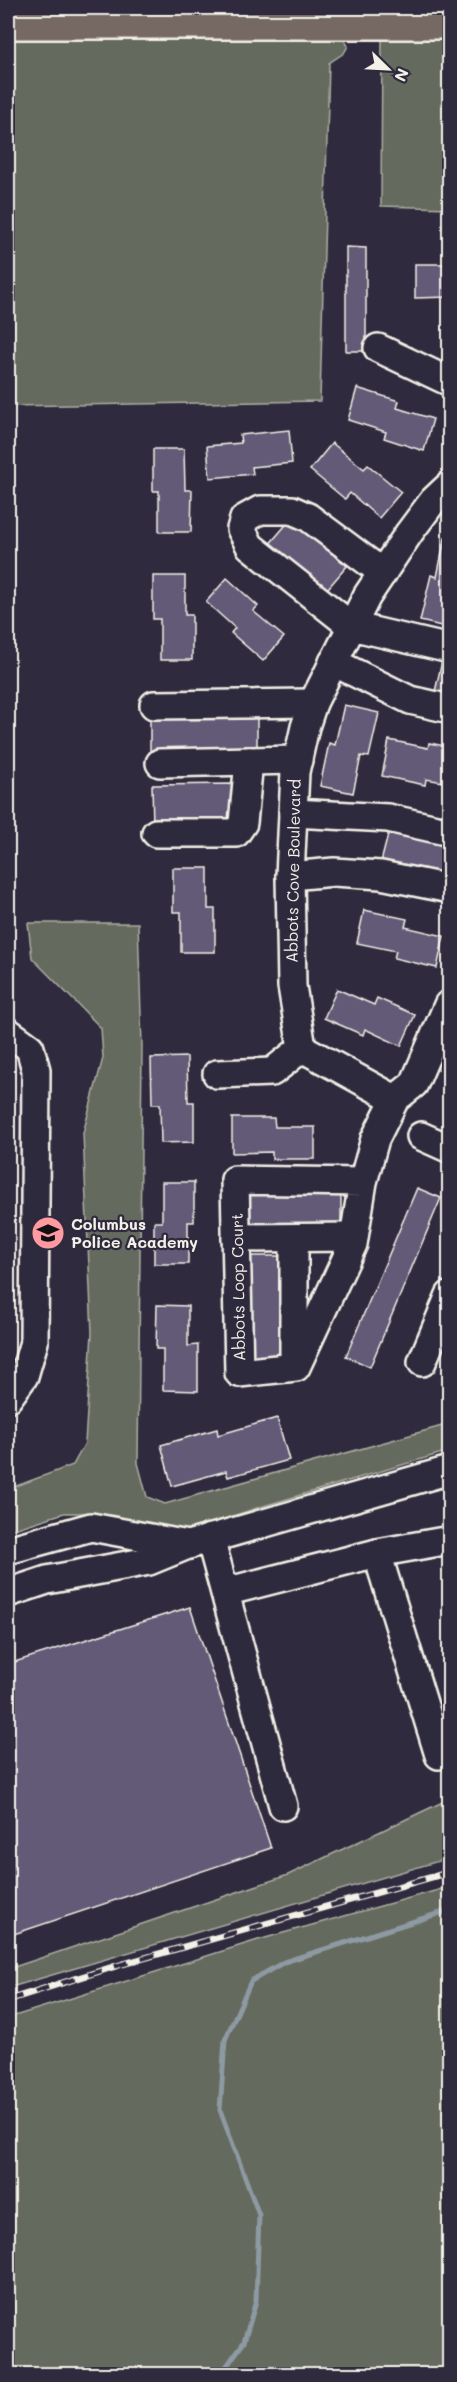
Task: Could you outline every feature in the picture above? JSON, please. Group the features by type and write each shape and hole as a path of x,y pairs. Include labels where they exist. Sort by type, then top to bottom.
{"main road":[{"path":"8,22 450,22"}],"street":[{"path":"378,348 450,382"},
{"name":"Abbots Cove Boulevard","path":"302,1048 292,986 290,876 295,772 298,759 313,703 367,596 409,532 434,501 450,486"},
{"path":"383,573 308,518 292,510 260,510 244,519 241,529 250,546 351,626 450,649"},
{"path":"333,662 411,700 450,709"},
{"path":"154,705 313,703"},
{"path":"160,763 298,759"},
{"path":"156,832 236,833 243,823 249,761"},
{"path":"293,813 388,818 450,832"},
{"path":"290,876 334,872 381,875 450,890"},
{"path":"294,1368 319,1320 353,1244 363,1182 375,1139 395,1099 414,1084 448,1005"},
{"path":"8,1032 30,1048 36,1070 34,1342 24,1376 8,1398"},
{"path":"217,1074 272,1072 302,1048 395,1099"},
{"path":"421,1136 450,1149"},
{"name":"Abbots Loop Court","path":"294,1368 239,1373 236,1180 363,1182"},
{"path":"236,1239 354,1237"},
{"path":"294,1238 294,1368"},
{"path":"422,1362 450,1295"},
{"path":"8,1593 47,1580 149,1561 199,1542 450,1470"},
{"path":"8,1550 91,1527 199,1542"},
{"path":"225,1592 377,1553 450,1540"},
{"path":"199,1542 225,1592 283,1806"},
{"path":"377,1553 439,1755"}],"green space":[{"path":"341,34 348,46 344,53 329,63 320,401 8,406 8,40"},
{"path":"382,34 449,35 449,208 381,206"},
{"path":"28,923 138,923 142,1045 138,1463 147,1497 165,1504 449,1424 449,1451 178,1534 152,1533 85,1513 64,1513 8,1531 8,1489 73,1465 85,1443 92,1333 83,1133 103,1058 101,1028 32,958"},
{"path":"449,1799 449,1858 8,1988 8,1969 288,1875"},
{"path":"449,1887 449,2374 8,2374 8,2018 258,1940"}],"building":[{"path":"346,247 366,248 366,351 346,351"},
{"path":"415,264 450,264 450,297 415,298"},
{"path":"357,388 399,401 397,408 433,419 424,451 384,438 386,432 348,420"},
{"path":"289,430 292,463 252,467 253,474 210,478 207,446 241,443 240,435"},
{"path":"332,443 364,469 368,465 401,492 379,518 350,493 345,499 310,470"},
{"path":"153,449 184,449 185,490 192,490 191,532 159,532 159,491 153,491"},
{"path":"291,519 347,566 323,594 267,547"},
{"path":"445,538 450,539 450,628 420,621 431,575 437,577"},
{"path":"153,576 185,576 185,615 192,615 192,660 160,660 160,619 153,619"},
{"path":"227,578 258,606 253,611 284,637 263,661 231,633 235,628 206,602"},
{"path":"443,657 450,658 450,699 434,696"},
{"path":"344,705 379,713 369,757 361,756 353,793 320,786 329,743 335,745"},
{"path":"257,711 257,749 150,751 150,714"},
{"path":"389,740 428,748 429,743 450,747 450,783 426,779 425,785 382,776"},
{"path":"233,784 234,824 153,826 152,785"},
{"path":"390,827 450,840 450,878 381,862"},
{"path":"173,868 208,868 208,909 215,909 215,952 181,952 181,912 173,912"},
{"path":"364,910 407,919 405,927 444,936 437,968 394,958 396,951 357,943"},
{"path":"337,989 374,1005 377,998 415,1015 401,1046 365,1029 363,1035 324,1018"},
{"path":"450,1031 450,1075 434,1068"},
{"path":"187,1057 188,1102 194,1102 194,1142 161,1143 160,1104 152,1104 151,1058"},
{"path":"232,1118 274,1118 275,1127 315,1127 315,1159 272,1159 272,1152 232,1153"},
{"path":"162,1182 194,1182 194,1222 188,1222 188,1264 154,1264 154,1222 162,1222"},
{"path":"417,1188 441,1198 370,1367 346,1356"},
{"path":"243,1189 341,1189 341,1227 243,1228"},
{"path":"248,1256 284,1256 285,1360 248,1360"},
{"path":"157,1305 188,1306 188,1346 198,1345 198,1391 163,1390 163,1349 156,1349"},
{"path":"277,1418 289,1460 228,1477 226,1471 172,1486 161,1445 217,1429 218,1435"},
{"path":"190,1607 271,1848 8,1936 8,1664"}],"waterway":[{"path":"221,2374 244,2342 256,2301 259,2215 220,2110 225,2040 251,1981 284,1962 450,1910"}],"railway":[{"path":"8,2000 116,1966 450,1872"}],"place":[{"name":"Columbus Police Academy","path":"48,1233"}]}
